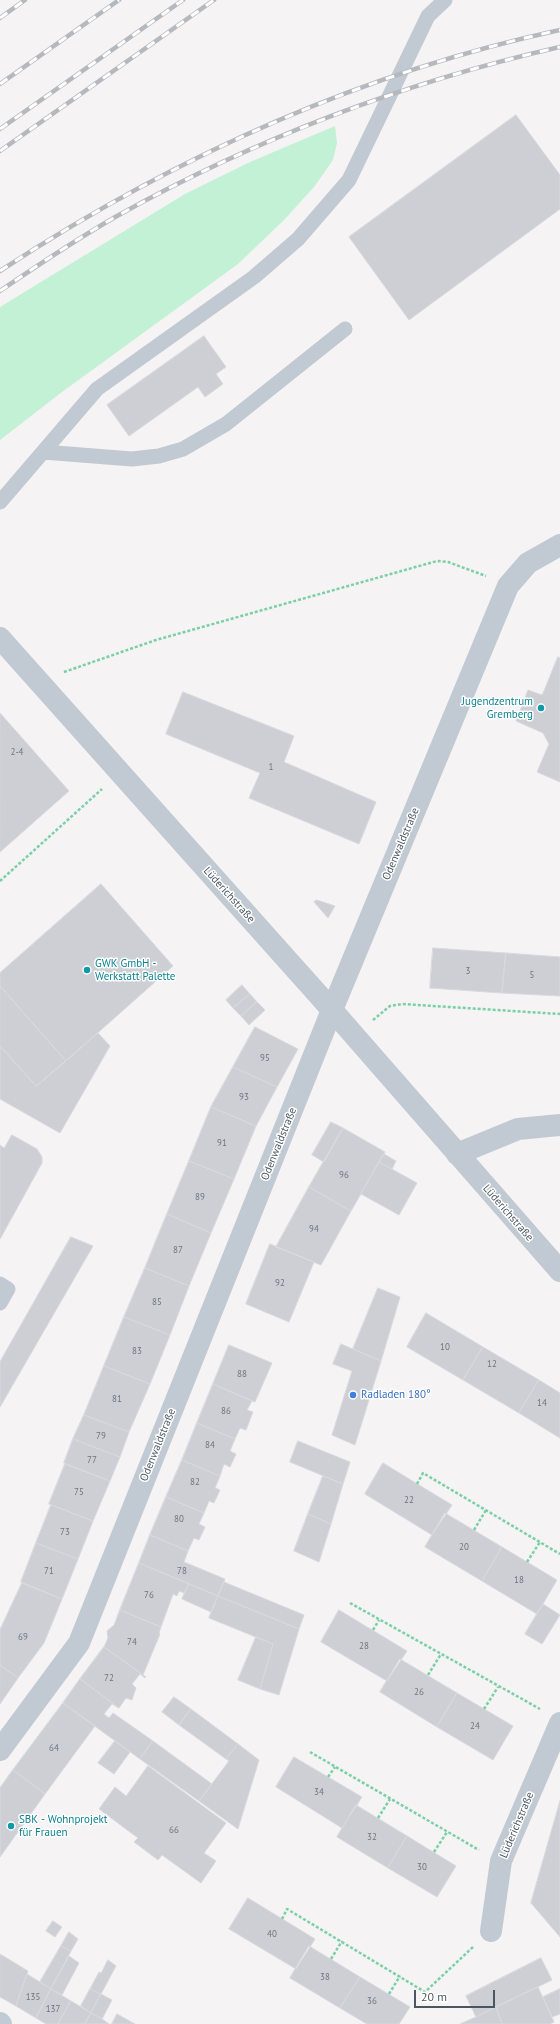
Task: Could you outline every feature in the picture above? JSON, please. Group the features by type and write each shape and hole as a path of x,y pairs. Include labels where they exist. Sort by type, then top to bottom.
{"street":[{"name":"Odenwaldstraße","path":"0,1750 79,1643 332,1010 508,586 528,563 560,545"},
{"name":"Lüderichstraße","path":"0,638 332,1010 560,1271"},
{"path":"457,1154 518,1129 560,1124"},
{"name":"Lüderichstraße","path":"491,1931 501,1861 560,1723"}],"lane":[{"path":"0,502 98,389 254,277 298,239 349,180 428,16 445,0"},
{"path":"43,452 132,459 159,456 183,449 226,424 345,329"},
{"path":"0,1284 8,1289 0,1303"}],"path":[{"path":"38,681 156,640 437,560 448,562 508,586"},
{"path":"0,881 120,773"},
{"path":"354,1036 390,1006 402,1004 560,1014"},
{"path":"417,1484 424,1473 560,1554"},
{"path":"474,1530 486,1510"},
{"path":"528,1562 540,1542"},
{"path":"350,1603 498,1687 542,1710"},
{"path":"373,1630 379,1620"},
{"path":"428,1675 440,1654"},
{"path":"484,1709 498,1687"},
{"path":"310,1752 447,1832 501,1861"},
{"path":"328,1777 335,1766"},
{"path":"378,1818 390,1799"},
{"path":"434,1852 447,1832"},
{"path":"282,1919 288,1909 425,1992 491,1931"},
{"path":"331,1959 342,1941"},
{"path":"389,1994 400,1976"}],"green space":[{"path":"335,126 337,143 333,160 314,187 284,220 238,264 62,392 0,440 0,307 185,194 250,162"}],"building":[{"path":"516,115 560,175 560,209 409,320 349,237"},
{"path":"204,336 226,367 216,374 223,384 205,397 198,387 129,436 107,405"},
{"name":"Jugendzentrum Gremberg","path":"558,657 560,658 560,782 537,772 549,744 543,733 516,721 528,690 542,695"},
{"path":"183,692 294,736 284,762 376,802 359,844 249,798 260,773 166,734"},
{"path":"0,713 69,791 0,852"},
{"name":"GWK GmbH - Werkstatt Palette","path":"101,884 173,966 66,1061 0,986 0,973"},
{"path":"317,900 335,906 328,918 314,902"},
{"path":"433,948 506,953 502,993 430,988"},
{"path":"506,953 560,957 560,996 502,993"},
{"path":"242,985 250,994 233,1008 226,1000"},
{"path":"0,986 66,1061 36,1086 0,1046"},
{"path":"250,994 257,1002 241,1016 233,1008"},
{"path":"257,1002 265,1010 249,1025 241,1016"},
{"path":"255,1027 298,1049 277,1087 233,1067"},
{"path":"98,1033 110,1046 60,1133 0,1099 0,1046 36,1086"},
{"path":"233,1067 277,1087 256,1126 211,1107"},
{"path":"211,1107 256,1126 234,1179 189,1161"},
{"path":"331,1122 343,1128 324,1162 312,1155"},
{"path":"343,1128 385,1152 351,1211 309,1187"},
{"path":"12,1135 37,1149 42,1157 42,1163 0,1239 0,1145 4,1148"},
{"path":"384,1154 396,1161 392,1169 379,1162"},
{"path":"189,1161 234,1179 211,1233 167,1214"},
{"path":"379,1162 417,1183 399,1215 361,1194"},
{"path":"309,1187 351,1211 321,1265 276,1247"},
{"path":"167,1214 211,1233 189,1286 145,1268"},
{"path":"71,1237 93,1246 0,1407 0,1362"},
{"path":"270,1244 314,1262 289,1322 246,1304"},
{"path":"145,1268 189,1286 170,1335 124,1317"},
{"path":"378,1288 400,1297 381,1361 353,1349"},
{"path":"426,1313 483,1347 463,1380 407,1347"},
{"path":"124,1317 170,1335 150,1384 104,1366"},
{"path":"341,1344 381,1361 355,1445 332,1435 352,1371 333,1364"},
{"path":"229,1345 272,1363 255,1402 213,1384"},
{"path":"483,1347 539,1380 519,1413 463,1380"},
{"path":"104,1366 150,1384 129,1432 84,1415"},
{"path":"539,1380 560,1393 560,1438 519,1413"},
{"path":"213,1384 252,1401 247,1410 253,1412 246,1430 240,1428 235,1439 197,1423"},
{"path":"84,1415 129,1432 120,1457 73,1439"},
{"path":"197,1423 235,1439 230,1451 236,1454 230,1467 224,1464 220,1476 182,1460"},
{"path":"73,1439 120,1457 110,1481 64,1463"},
{"path":"298,1441 350,1462 343,1484 290,1462"},
{"path":"182,1460 220,1476 215,1488 220,1490 214,1503 209,1501 204,1513 166,1497"},
{"path":"383,1463 452,1505 432,1535 365,1494"},
{"path":"65,1464 110,1481 93,1521 49,1504"},
{"path":"323,1476 343,1484 331,1524 308,1514"},
{"path":"166,1497 204,1513 199,1524 205,1527 199,1540 194,1538 188,1551 150,1535"},
{"path":"51,1505 93,1521 78,1559 36,1543"},
{"path":"445,1513 502,1547 482,1581 425,1547"},
{"path":"308,1514 331,1524 319,1562 294,1551"},
{"path":"150,1535 188,1551 184,1562 225,1579 218,1596 139,1563"},
{"path":"36,1543 78,1559 62,1599 21,1582"},
{"path":"502,1547 557,1580 537,1614 482,1581"},
{"path":"139,1563 189,1584 184,1593 179,1591 177,1596 173,1594 161,1627 120,1610"},
{"path":"224,1582 304,1615 299,1629 218,1596"},
{"path":"22,1583 62,1599 44,1643 18,1678 0,1665 0,1630"},
{"path":"189,1584 218,1596 211,1612 182,1599"},
{"path":"218,1596 299,1629 279,1695 260,1689 273,1644 209,1618"},
{"path":"543,1604 560,1615 542,1644 525,1634"},
{"path":"120,1610 161,1627 160,1634 143,1675 104,1647 108,1638 107,1631 114,1625"},
{"path":"339,1610 407,1651 387,1681 321,1642"},
{"path":"256,1637 273,1644 260,1689 238,1680"},
{"path":"104,1647 146,1677 145,1678 140,1674 132,1684 136,1688 132,1700 126,1698 119,1708 80,1679"},
{"path":"400,1659 457,1693 437,1727 380,1692"},
{"path":"0,1665 18,1678 0,1704"},
{"path":"80,1679 119,1708 112,1704 104,1714 109,1718 113,1713 153,1741 140,1759 63,1703"},
{"path":"457,1693 513,1726 493,1760 437,1727"},
{"path":"174,1697 191,1709 179,1725 162,1712"},
{"path":"63,1703 95,1726 45,1794 13,1770"},
{"path":"191,1709 238,1744 226,1759 179,1725"},
{"path":"115,1741 130,1752 114,1774 98,1763"},
{"path":"153,1741 212,1784 199,1801 140,1759"},
{"path":"238,1744 259,1760 238,1829 199,1801 229,1761 226,1759"},
{"path":"294,1757 362,1797 342,1828 276,1787"},
{"path":"148,1766 226,1823 204,1853 216,1861 201,1883 162,1855 158,1860 134,1842 138,1838 99,1809 115,1787 126,1796"},
{"name":"SBK - Wohnprojekt für Frauen","path":"13,1770 45,1794 0,1857 0,1788"},
{"path":"560,1801 560,1937 531,1903"},
{"path":"356,1805 407,1836 388,1868 337,1837"},
{"path":"407,1836 456,1866 437,1897 388,1868"},
{"path":"248,1898 315,1939 296,1969 229,1929"},
{"path":"53,1921 62,1927 55,1937 46,1931"},
{"path":"69,1932 78,1939 71,1951 61,1946"},
{"path":"61,1946 71,1951 51,1989 40,1982"},
{"path":"309,1946 360,1977 340,2008 290,1978"},
{"path":"0,1954 28,1971 16,2006 0,1997"},
{"path":"69,1956 79,1963 62,1995 51,1989"},
{"path":"541,1958 552,1980 476,2017 466,1996"},
{"path":"108,1960 116,1966 101,1994 90,1989 99,1972 101,1973"},
{"path":"27,1974 51,1989 36,2018 16,2006"},
{"path":"360,1977 410,2007 399,2024 367,2024 340,2008"},
{"path":"538,1987 554,2022 550,2024 502,2024 496,2007"},
{"path":"51,1989 71,2001 58,2024 46,2024 36,2018"},
{"path":"90,1989 101,1994 91,2013 81,2006"},
{"path":"560,1989 560,2014 552,2017 543,1997"},
{"path":"101,1994 112,2000 102,2019 91,2013"},
{"path":"71,2001 91,2013 85,2024 58,2024"},
{"path":"496,2007 502,2024 460,2024 476,2017"},
{"path":"91,2013 102,2019 109,2024 85,2024"},
{"path":"117,2014 135,2024 112,2024"}],"railway":[{"path":"0,18 25,0"},
{"path":"0,84 119,0"},
{"path":"0,129 183,0"},
{"path":"0,151 214,0"},
{"path":"0,271 65,230 132,192 200,157 269,125 340,96 412,70 486,48 560,30"},
{"path":"0,291 58,252 117,216 169,188 277,138 332,116 445,77 560,47"}],"place":[{"name":"Jugendzentrum Gremberg","path":"541,708"},
{"name":"GWK GmbH - Werkstatt Palette","path":"87,970"},
{"name":"Radladen 180°","path":"353,1395"},
{"name":"SBK - Wohnprojekt für Frauen","path":"11,1826"}]}
